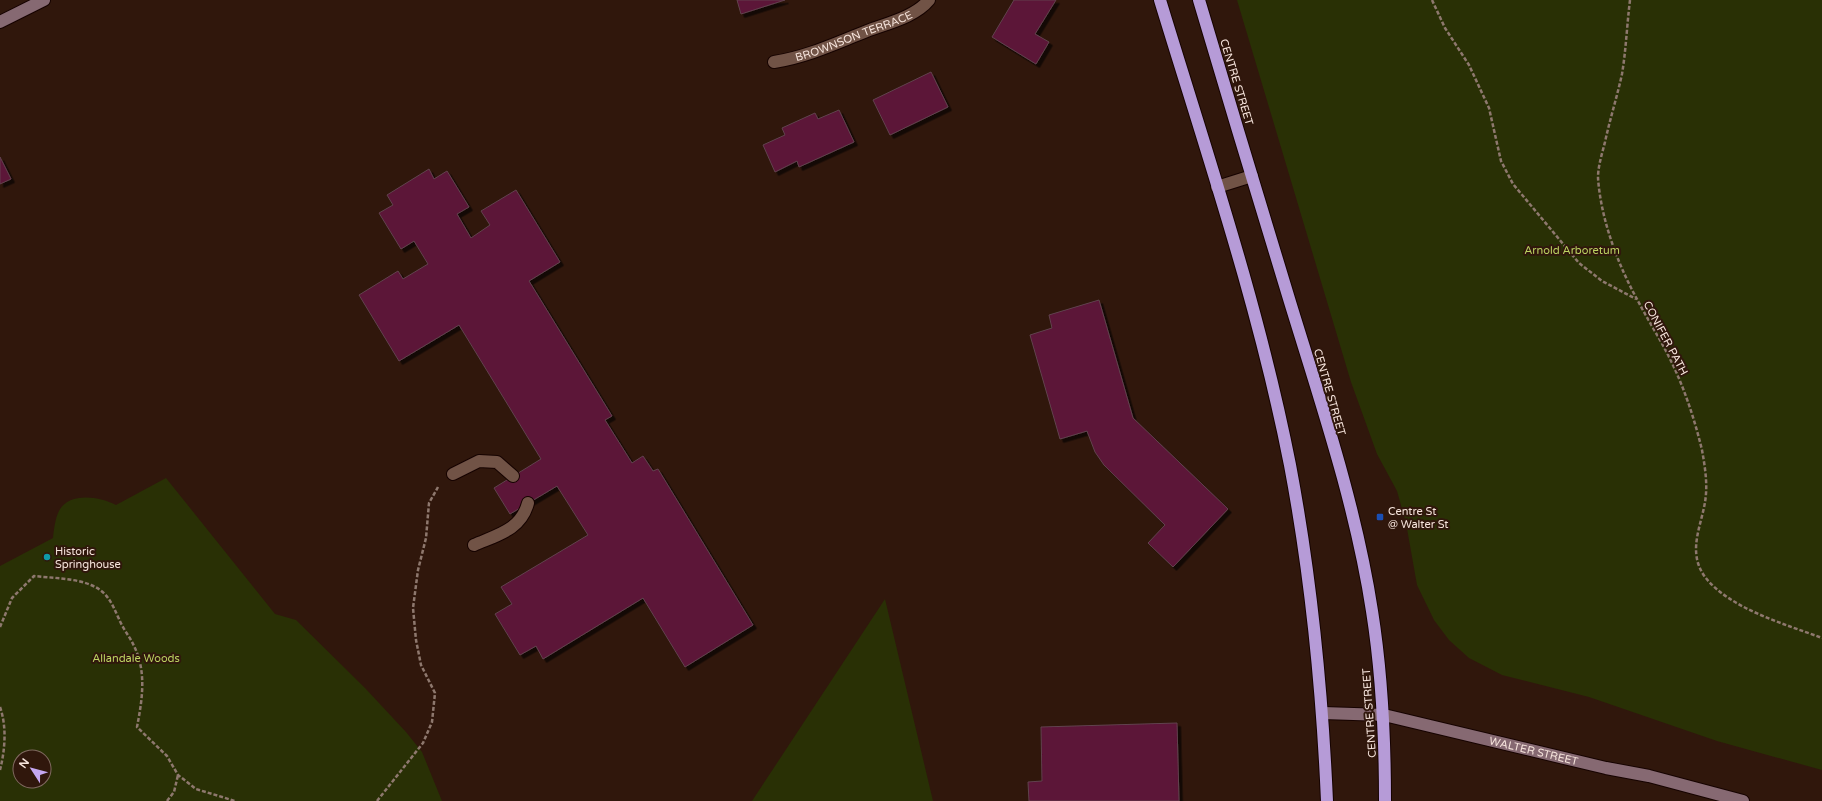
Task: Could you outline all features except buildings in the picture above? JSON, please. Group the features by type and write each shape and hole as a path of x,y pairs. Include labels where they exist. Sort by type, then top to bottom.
{"highway":[{"path":"1160,0 1254,314 1289,463 1310,594 1323,712 1327,801"},
{"name":"CENTRE STREET","path":"1199,0 1321,404 1360,547 1372,610 1384,715 1385,801"}],"street":[{"path":"0,22 44,0"},
{"name":"BROWNSON TERRACE","path":"774,62 794,59 823,50 923,8 930,0"},
{"path":"1217,187 1252,176"},
{"path":"454,474 479,461 497,462 513,476"},
{"path":"474,545 510,530 525,515 528,503"},
{"name":"WALTER STREET","path":"1323,712 1384,715 1606,768 1649,776 1743,801"}],"path":[{"path":"1432,0 1445,28 1469,65 1489,108 1501,161 1513,184 1579,263 1602,281 1637,299"},
{"name":"CONIFER PATH","path":"1630,0 1622,73 1601,157 1598,176 1606,220 1616,253 1637,299 1672,363 1685,394 1702,450 1706,483 1705,502 1697,530 1695,547 1698,563 1705,576 1716,587 1750,610 1780,624 1822,638"},
{"path":"377,801 423,743 432,722 435,694 421,665 416,640 413,608 418,570 426,538 429,503 439,487"},
{"path":"0,627 12,598 34,576 68,580 92,585 109,597 120,621 135,647 142,673 143,699 137,727 167,756 178,775 196,789 235,801"},
{"path":"0,707 4,734 3,755 0,770"},
{"path":"167,801 174,792 178,775"}],"green space":[{"name":"Arnold Arboretum","path":"1237,0 1822,0 1822,770 1717,741 1589,697 1502,675 1469,658 1449,640 1434,620 1417,585 1406,523 1397,491 1377,454 1351,382"},
{"name":"Allandale Woods","path":"166,478 275,614 296,620 365,688 406,732 422,752 442,801 0,801 0,566 53,538 59,511 70,500 77,498 94,498 116,505"},
{"path":"885,599 933,801 752,801"}],"place":[{"name":"Centre St @ Walter St","path":"1380,517"},
{"name":"Historic Springhouse","path":"47,557"}]}
